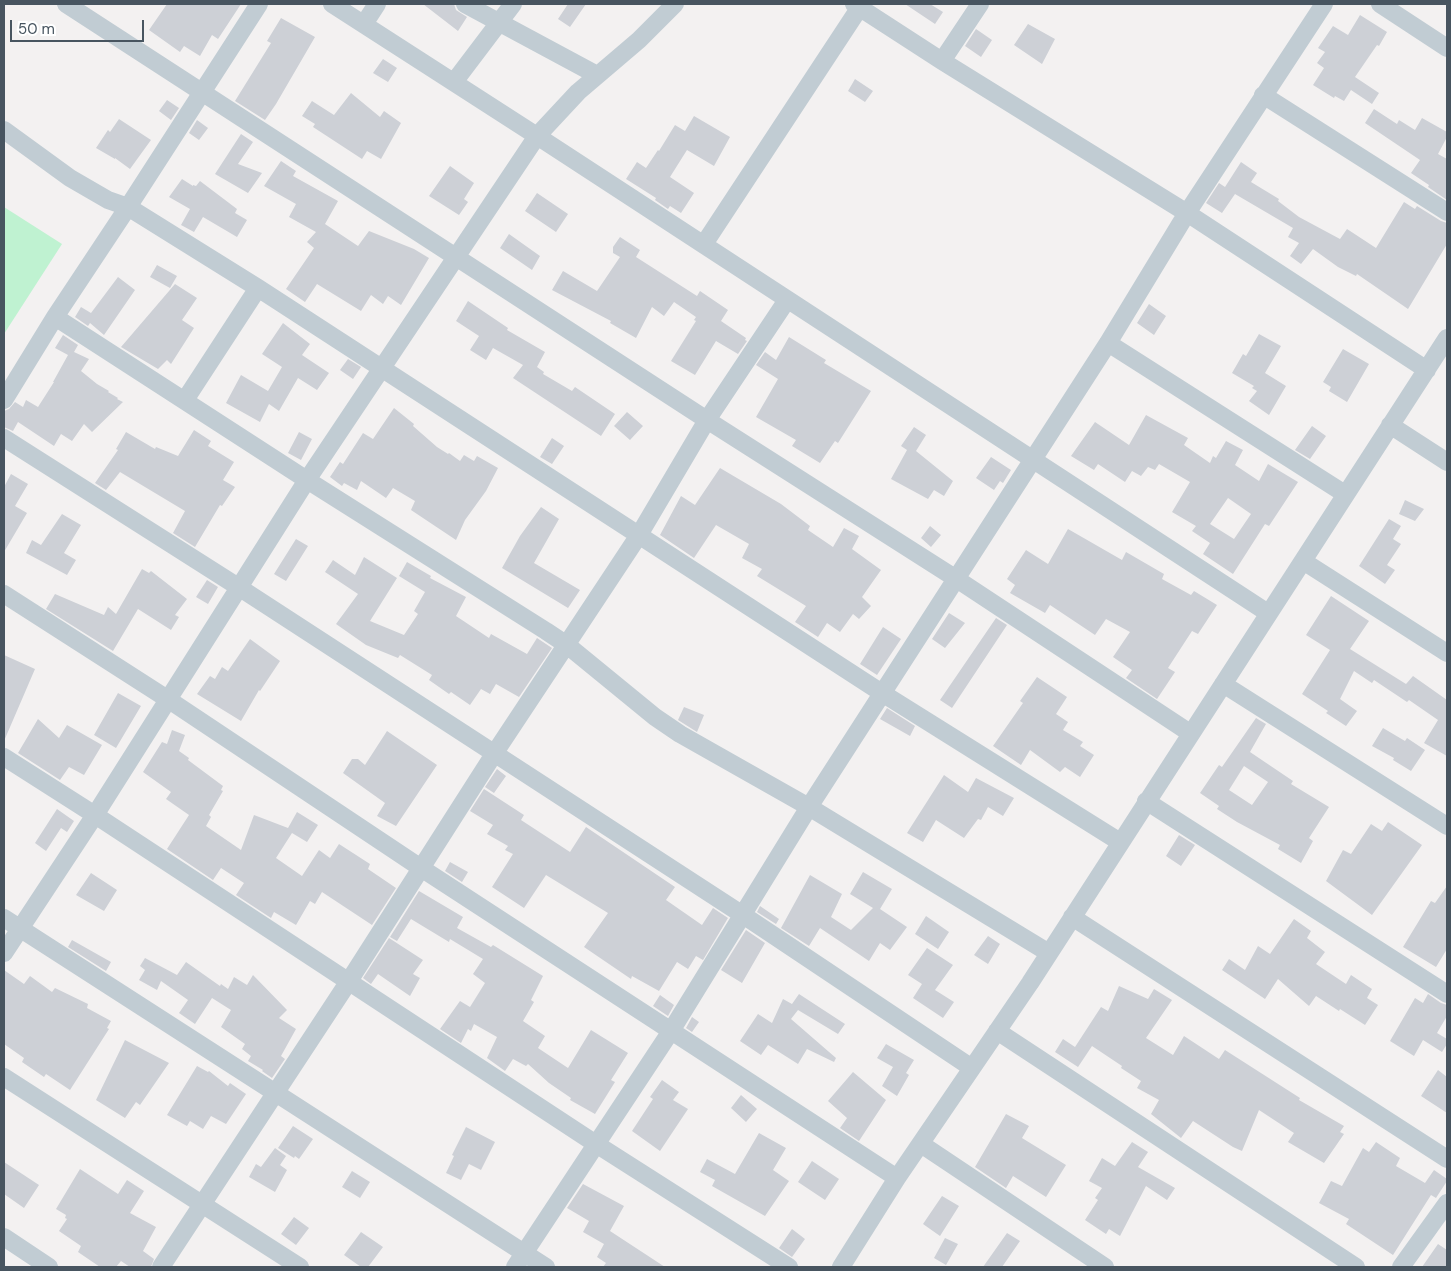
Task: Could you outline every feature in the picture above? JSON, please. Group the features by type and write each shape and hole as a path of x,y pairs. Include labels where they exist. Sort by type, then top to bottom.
{"street":[{"path":"66,4 955,578 1190,732"},
{"path":"4,400 55,317 259,4"},
{"path":"332,4 704,244 1031,460 1268,613"},
{"path":"364,24 377,4"},
{"path":"465,4 597,74"},
{"path":"454,82 513,4"},
{"path":"4,953 169,700 307,480 537,136 562,108 597,74 639,40 675,4"},
{"path":"942,62 980,4"},
{"path":"519,1260 671,1031 809,807 1108,343 1187,213 1324,4"},
{"path":"1380,4 1447,48"},
{"path":"704,244 857,6 942,62 1187,213 1427,370"},
{"path":"1263,95 1447,212"},
{"path":"4,130 70,178 108,200 128,207 258,288 882,693 1120,842"},
{"path":"185,400 258,288"},
{"path":"161,1267 349,981 494,754 639,535 708,420 787,300"},
{"path":"55,317 567,646 655,717 680,734 809,807 1049,953"},
{"path":"841,1267 897,1178 1049,953 1190,732 1447,338"},
{"path":"1108,343 1345,494"},
{"path":"1390,425 1447,462"},
{"path":"4,438 240,588 743,915 972,1068"},
{"path":"1303,561 1447,653"},
{"path":"4,594 169,700 420,868 897,1178"},
{"path":"1223,684 1447,826"},
{"path":"4,757 596,1144 789,1267"},
{"path":"1146,801 1445,988"},
{"path":"1072,917 1447,1159"},
{"path":"4,918 276,1093 519,1260 546,1267"},
{"path":"997,1031 1356,1267"},
{"path":"4,1078 300,1267"},
{"path":"921,1144 1105,1267"},
{"path":"1402,1267 1447,1203"},
{"path":"4,1237 50,1267"}],"green space":[{"path":"4,207 62,244 4,334"}],"building":[{"path":"167,4 241,4 218,39 212,35 200,56 184,46 180,52 149,30"},
{"path":"423,4 454,4 456,10 467,17 458,31"},
{"path":"568,4 586,4 570,27 558,19"},
{"path":"905,4 930,4 943,12 935,24"},
{"path":"1360,15 1387,32 1379,46 1377,45 1355,77 1379,93 1372,104 1351,90 1344,101 1335,96 1334,98 1313,85 1324,68 1317,63 1325,52 1318,48 1333,26 1348,35"},
{"path":"281,18 315,37 265,120 235,101 271,43 267,41"},
{"path":"1028,24 1055,39 1042,64 1014,45"},
{"path":"976,29 992,40 981,57 965,46"},
{"path":"383,59 397,68 388,82 373,73"},
{"path":"855,79 873,91 865,102 848,91"},
{"path":"351,93 380,117 384,111 401,123 381,159 367,151 362,159 313,127 315,124 302,116 312,101 334,115"},
{"path":"167,100 179,108 171,120 159,111"},
{"path":"1374,109 1397,124 1399,120 1415,130 1422,118 1447,132 1447,137 1438,154 1447,159 1447,200 1411,173 1420,160 1365,123"},
{"path":"694,116 730,137 714,166 687,150 670,177 694,193 681,213 670,206 668,209 655,200 656,198 626,179 637,162 646,168 675,125 685,131"},
{"path":"119,119 151,140 130,169 96,148 108,130 110,132"},
{"path":"197,120 208,128 199,140 189,133"},
{"path":"241,134 253,142 238,164 262,173 248,193 215,174"},
{"path":"281,161 296,171 293,176 338,201 325,224 358,246 369,231 414,249 429,258 401,305 388,296 383,304 371,295 361,311 317,284 305,302 286,289 314,248 307,242 316,232 289,217 296,204 264,186"},
{"path":"1241,162 1257,173 1251,182 1279,199 1278,201 1299,217 1340,239 1347,229 1376,248 1404,202 1415,209 1417,206 1447,223 1447,244 1408,309 1357,274 1356,276 1338,267 1313,249 1301,264 1290,256 1299,243 1288,237 1293,228 1235,194 1222,213 1206,203 1219,183 1225,187"},
{"path":"450,166 474,183 464,199 468,202 459,215 429,196"},
{"path":"182,179 193,186 196,186 200,181 237,209 235,213 247,220 237,237 203,217 194,232 181,225 190,209 169,197"},
{"path":"537,193 568,214 556,232 525,211"},
{"path":"509,234 540,256 532,270 500,248"},
{"path":"620,237 640,250 636,257 697,296 700,291 728,310 721,321 746,338 745,340 747,341 738,354 716,341 695,375 671,361 696,321 694,320 696,317 674,302 664,316 652,307 636,338 610,323 611,321 552,290 563,271 597,291 620,257 613,253 613,247"},
{"path":"157,265 177,276 170,288 150,277"},
{"path":"118,277 135,290 104,335 90,323 88,326 75,317 81,307 91,313"},
{"path":"175,284 197,298 182,320 194,328 171,364 167,360 158,369 121,347"},
{"path":"468,301 508,328 507,330 545,352 537,367 544,372 543,374 572,391 575,387 615,414 601,436 513,378 523,365 493,348 486,360 470,350 479,336 456,321"},
{"path":"1149,304 1166,316 1154,335 1137,323"},
{"path":"283,323 310,344 302,355 329,373 317,390 298,378 279,411 269,404 260,422 226,403 241,375 268,391 282,367 262,354"},
{"path":"1259,334 1281,346 1265,373 1286,386 1269,415 1249,401 1257,391 1252,388 1254,386 1232,373 1243,354 1246,356"},
{"path":"63,335 78,345 74,352 89,359 81,371 123,402 92,432 84,424 72,441 61,434 54,446 18,422 13,431 4,427 4,411 9,409 15,402 23,407 26,400 38,407 68,355 55,348"},
{"path":"789,337 826,360 824,363 871,391 838,443 835,441 820,463 792,446 796,440 756,417 778,379 756,365 765,352 776,360"},
{"path":"1343,349 1369,364 1347,402 1329,391 1331,387 1323,382"},
{"path":"348,359 361,367 353,379 340,370"},
{"path":"394,408 414,424 413,426 437,447 460,461 464,455 474,461 477,456 498,468 486,491 465,520 456,540 411,510 415,501 393,488 386,498 361,481 357,490 344,483 342,486 330,477 340,462 343,464 363,433 373,439"},
{"path":"627,412 643,426 630,440 614,426"},
{"path":"1146,415 1188,438 1184,445 1210,463 1213,456 1216,458 1226,441 1243,450 1235,465 1259,481 1268,464 1298,482 1269,526 1265,524 1233,574 1203,554 1210,543 1192,531 1196,526 1172,512 1190,482 1159,464 1155,470 1148,467 1141,476 1132,471 1125,482 1098,464 1094,470 1071,456 1095,422 1129,445","holes":["1228,498 1251,514 1234,539 1210,524"]},
{"path":"1312,426 1326,436 1310,459 1295,450"},
{"path":"914,427 926,435 916,451 953,481 944,496 934,490 928,499 891,479 907,450 901,446"},
{"path":"194,430 211,441 208,446 234,462 223,480 235,487 222,506 220,505 195,547 173,533 185,511 120,472 106,490 95,483 118,450 116,449 126,432 155,449 156,447 178,456"},
{"path":"299,432 312,439 301,460 288,453"},
{"path":"552,438 564,446 552,464 540,457"},
{"path":"991,457 1011,470 1003,483 1000,481 994,490 976,478"},
{"path":"720,468 781,504 810,526 808,530 833,547 844,528 859,536 852,549 881,570 862,597 871,606 859,619 853,614 840,632 827,623 818,637 795,622 806,606 757,576 762,569 742,558 749,544 716,525 694,558 660,535 681,496 695,505"},
{"path":"11,474 28,484 15,506 27,513 4,552 4,487"},
{"path":"1405,500 1424,509 1415,521 1399,514"},
{"path":"541,507 559,519 534,563 580,590 568,608 502,568 520,536"},
{"path":"62,514 81,525 64,553 76,560 67,575 26,553 32,540 41,545"},
{"path":"1389,519 1401,526 1393,539 1401,544 1387,565 1395,570 1385,584 1359,566"},
{"path":"930,526 941,535 931,547 921,538"},
{"path":"1068,529 1122,560 1126,552 1164,574 1162,579 1191,595 1194,591 1217,605 1198,634 1192,631 1168,668 1175,672 1157,699 1126,678 1132,670 1113,657 1130,632 1106,619 1095,635 1050,605 1045,613 1010,593 1015,585 1007,579 1026,550 1048,564"},
{"path":"296,539 308,546 286,581 274,574"},
{"path":"364,557 397,578 370,621 404,635 418,614 414,611 425,592 399,576 407,562 431,576 430,578 466,597 456,616 489,638 491,634 527,654 537,638 552,648 519,697 496,684 490,694 481,689 470,705 451,692 449,694 429,680 432,675 400,655 398,658 366,645 336,624 358,594 325,572 333,560 355,575"},
{"path":"142,569 149,573 151,571 187,599 175,615 179,617 171,630 138,609 113,651 46,609 55,594 104,615 108,607 116,614"},
{"path":"207,580 218,587 208,604 196,597"},
{"path":"1331,596 1369,621 1350,649 1406,684 1413,676 1447,700 1447,756 1424,743 1438,720 1409,700 1407,702 1374,680 1372,683 1354,671 1340,699 1357,711 1346,726 1326,713 1328,711 1302,694 1330,650 1306,635"},
{"path":"949,613 965,623 945,648 932,639"},
{"path":"996,618 1007,625 952,708 940,700"},
{"path":"883,627 901,639 877,675 860,664"},
{"path":"250,639 280,661 259,690 241,721 197,694 210,676 215,679 222,667 228,671"},
{"path":"4,655 35,669 4,741"},
{"path":"1037,677 1067,697 1056,714 1068,722 1063,730 1083,742 1080,746 1094,755 1080,777 1065,767 1060,772 1030,750 1021,765 993,746 1023,703 1020,701"},
{"path":"118,693 141,706 116,748 94,735"},
{"path":"684,707 704,715 697,732 678,720"},
{"path":"887,708 915,726 910,736 880,719"},
{"path":"1256,718 1266,724 1250,752 1293,781 1291,784 1329,807 1309,838 1313,841 1301,863 1278,849 1280,845 1217,809 1219,806 1200,793 1219,765 1222,767","holes":["1244,766 1268,782 1252,805 1229,790"]},
{"path":"38,719 59,738 67,725 102,745 84,775 69,767 60,780 18,753"},
{"path":"1383,728 1405,741 1407,738 1425,750 1411,771 1393,760 1394,758 1372,746"},
{"path":"172,730 185,735 179,751 223,786 221,790 223,791 209,815 211,817 206,826 241,850 254,815 288,828 297,812 318,825 307,842 292,833 276,858 302,876 319,850 330,858 339,844 370,864 368,869 396,888 372,925 322,892 315,904 310,901 296,925 274,912 271,918 236,895 244,883 221,868 213,880 167,849 189,815 166,799 171,792 143,772 162,742 167,744"},
{"path":"387,731 437,765 396,826 377,816 385,803 343,773 352,759 358,759 365,765"},
{"path":"497,769 506,776 494,793 485,787"},
{"path":"944,775 968,792 976,778 1014,798 1003,816 988,807 981,820 978,819 964,838 936,820 923,842 907,833"},
{"path":"484,789 524,815 521,820 570,852 586,827 675,887 666,900 702,925 713,908 728,918 703,960 696,956 688,969 677,962 659,991 632,976 631,979 584,947 608,913 546,875 524,908 492,887 513,854 505,850 508,846 487,834 493,825 470,811"},
{"path":"57,809 74,821 67,832 61,828 46,851 35,843"},
{"path":"1388,822 1422,845 1372,915 1326,881 1343,850 1351,854 1371,824 1382,831"},
{"path":"1179,835 1195,845 1181,866 1166,856"},
{"path":"450,862 468,872 462,882 445,871"},
{"path":"863,872 892,889 880,909 907,927 890,950 880,943 869,961 820,928 809,946 781,928 810,875 842,894 831,917 851,930 873,908 850,894"},
{"path":"91,873 117,890 104,911 76,895"},
{"path":"1447,886 1447,949 1436,967 1403,947 1431,901 1435,903"},
{"path":"419,891 463,917 457,928 491,947 493,945 543,976 531,1000 534,1002 523,1021 545,1036 538,1048 568,1068 591,1030 628,1053 611,1080 615,1082 595,1114 570,1100 571,1098 549,1083 528,1064 526,1066 513,1059 505,1071 487,1058 497,1037 474,1024 471,1031 468,1029 461,1043 440,1029 460,1001 470,1007 485,983 473,974 483,959 450,939 449,942 411,919 397,941 390,937"},
{"path":"760,906 779,919 776,924 757,912"},
{"path":"926,916 949,932 938,949 915,934"},
{"path":"1294,919 1311,931 1307,938 1325,952 1316,964 1346,984 1351,975 1372,989 1367,998 1378,1005 1365,1025 1316,996 1309,1006 1278,979 1265,999 1222,970 1229,959 1245,970 1258,946 1270,954"},
{"path":"746,930 765,943 742,983 721,970"},
{"path":"988,936 1000,944 988,964 974,955"},
{"path":"389,938 423,960 413,974 420,978 410,996 378,974 371,984 363,978"},
{"path":"72,940 111,962 106,971 68,947"},
{"path":"927,948 953,965 935,990 954,1002 943,1018 913,998 922,984 908,975"},
{"path":"145,958 177,975 186,962 220,986 221,984 228,989 234,977 247,985 253,975 287,1010 279,1018 296,1029 281,1056 285,1059 272,1078 248,1061 251,1056 242,1049 245,1044 221,1027 231,1010 212,998 195,1024 179,1013 188,1000 161,981 157,990 139,980 145,970 140,966"},
{"path":"4,970 24,984 30,976 52,992 55,988 88,1004 87,1008 111,1021 107,1028 109,1029 70,1090 46,1074 44,1077 22,1062 24,1058 4,1044"},
{"path":"1119,986 1148,999 1154,989 1172,1000 1146,1038 1173,1055 1184,1036 1219,1059 1225,1050 1300,1098 1299,1100 1344,1126 1340,1132 1344,1134 1324,1163 1288,1142 1294,1133 1259,1110 1242,1151 1193,1121 1181,1138 1151,1114 1159,1100 1137,1088 1141,1081 1121,1068 1122,1066 1092,1046 1078,1067 1055,1052 1063,1039 1075,1047 1101,1007 1108,1011"},
{"path":"799,994 845,1024 838,1034 798,1010 791,1019 836,1058 834,1062 807,1049 798,1064 768,1045 761,1055 740,1041 758,1014 772,1023 783,999 792,1004"},
{"path":"1428,994 1447,1005 1447,1016 1437,1033 1447,1039 1447,1044 1442,1052 1423,1040 1414,1056 1390,1041 1415,998 1423,1003"},
{"path":"660,995 674,1005 668,1016 653,1006"},
{"path":"692,1017 699,1022 692,1032 686,1028"},
{"path":"125,1040 169,1063 140,1105 136,1102 125,1118 96,1100"},
{"path":"886,1044 914,1060 906,1073 909,1075 897,1096 882,1086 893,1067 877,1058"},
{"path":"197,1066 209,1071 228,1086 230,1083 246,1094 226,1124 211,1116 203,1129 190,1121 187,1126 167,1115"},
{"path":"1438,1070 1447,1077 1447,1113 1421,1096"},
{"path":"853,1072 886,1100 859,1141 840,1128 847,1118 828,1101"},
{"path":"662,1080 679,1092 673,1100 688,1109 660,1151 632,1131 653,1099 650,1097"},
{"path":"741,1095 757,1109 746,1122 731,1108"},
{"path":"1006,1114 1029,1126 1022,1138 1066,1165 1046,1197 1013,1176 1006,1188 975,1167"},
{"path":"293,1126 313,1139 299,1159 278,1148"},
{"path":"466,1127 495,1142 481,1170 469,1164 461,1180 446,1173 454,1156 452,1155"},
{"path":"759,1133 786,1148 773,1170 789,1181 765,1216 712,1186 715,1180 700,1172 707,1159 735,1174"},
{"path":"1132,1142 1148,1152 1138,1167 1175,1188 1167,1200 1146,1186 1120,1236 1109,1229 1106,1234 1085,1220 1098,1200 1095,1198 1102,1188 1089,1181 1102,1158 1115,1166"},
{"path":"1376,1142 1400,1158 1396,1166 1425,1183 1434,1170 1447,1179 1436,1198 1431,1195 1393,1255 1346,1224 1349,1219 1319,1203 1331,1181 1342,1186 1363,1148 1369,1152"},
{"path":"275,1148 286,1156 280,1165 287,1170 275,1192 249,1177 256,1164 261,1167"},
{"path":"812,1161 839,1179 825,1200 798,1182"},
{"path":"4,1162 39,1185 24,1208 4,1194"},
{"path":"80,1169 118,1194 127,1180 144,1191 130,1213 156,1227 143,1251 154,1259 151,1267 130,1267 121,1261 116,1267 100,1267 78,1252 81,1246 59,1231 67,1219 65,1218 66,1215 56,1209"},
{"path":"352,1171 370,1182 360,1198 342,1187"},
{"path":"583,1184 624,1206 610,1231 665,1267 603,1267 606,1263 597,1257 604,1244 583,1232 589,1221 567,1208"},
{"path":"942,1196 959,1206 940,1236 923,1224"},
{"path":"294,1217 309,1228 296,1245 281,1234"},
{"path":"792,1229 805,1239 792,1257 779,1248"},
{"path":"361,1232 383,1247 368,1267 361,1267 344,1255"},
{"path":"1007,1233 1020,1241 1002,1267 983,1267"},
{"path":"945,1238 958,1244 946,1265 934,1258"},
{"path":"1438,1244 1447,1250 1447,1267 1422,1267"}]}
